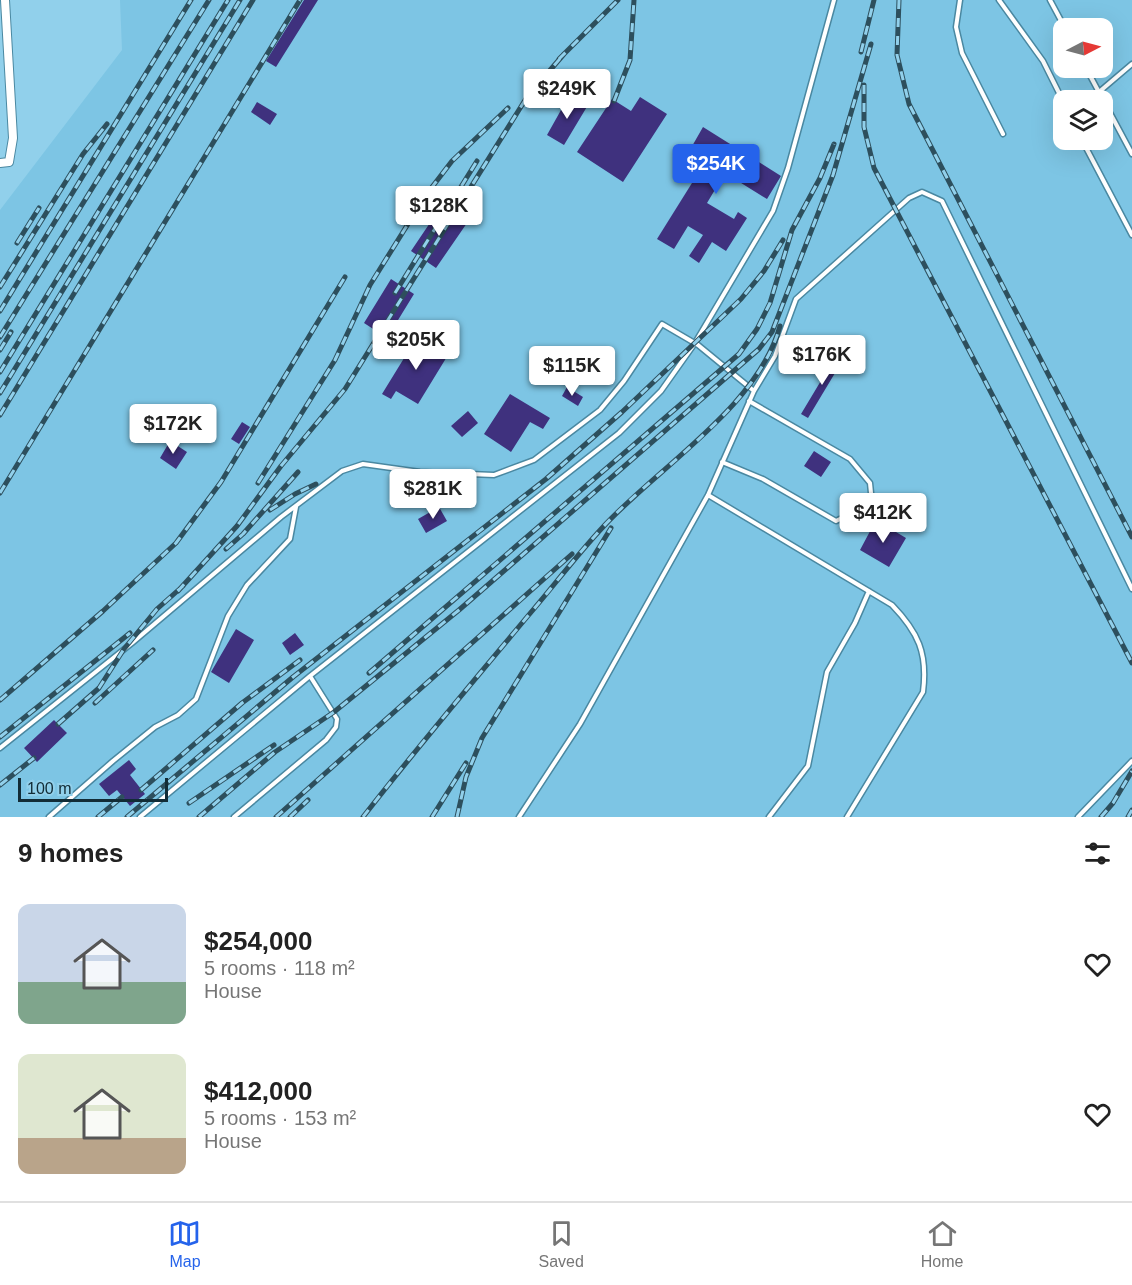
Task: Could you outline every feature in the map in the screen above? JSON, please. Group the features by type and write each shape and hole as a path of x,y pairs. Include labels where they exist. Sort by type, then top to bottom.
{"street":[{"path":"4,0 13,138 4,163"}],"lane":[{"path":"140,817 310,676 619,433 661,391 695,343 773,211 788,168 834,0"},
{"path":"960,0 956,27 962,53 1003,134"},
{"path":"999,0 1043,61 1058,90"},
{"path":"1050,0 1060,18"},
{"path":"1101,90 1132,64"},
{"path":"1113,118 1132,154"},
{"path":"1087,150 1132,236"},
{"path":"519,817 580,724 708,495 749,401 775,356 796,299 909,198 922,192 942,201 1132,590"},
{"path":"0,748 342,471 363,464 420,472 494,475 534,460 600,410 662,324 695,343 754,391"},
{"path":"722,462 764,479 836,521 872,503 870,483 850,459 749,401"},
{"path":"708,495 892,604 908,621 921,645 926,673 923,692 847,817"},
{"path":"49,817 155,727 178,715 196,699 228,616 247,585 290,539 296,506"},
{"path":"769,817 808,766 827,672 855,623 869,591"},
{"path":"234,817 326,740 336,727 338,719 310,676"},
{"path":"1078,817 1132,761"}],"shaded area":[{"path":"120,0 1132,0 1132,817 0,817 0,210 122,50"}],"building":[{"path":"304,0 318,0 276,67 266,61"},
{"path":"570,94 588,105 564,145 547,135"},
{"path":"640,97 667,114 623,182 577,152 612,99 631,111"},
{"path":"257,102 277,114 270,125 251,112"},
{"path":"703,127 781,176 767,199 725,173 707,203 734,219 738,212 747,218 726,251 712,242 699,263 689,256 703,235 688,226 674,249 657,239 707,159 691,148"},
{"path":"442,205 467,223 436,268 411,251"},
{"path":"391,279 414,294 387,338 364,323"},
{"path":"417,337 448,355 418,404 396,391 391,399 382,394"},
{"path":"837,354 844,358 808,418 801,414"},
{"path":"567,387 583,397 578,406 562,396"},
{"path":"510,394 550,418 543,429 530,422 511,452 484,434"},
{"path":"468,411 478,423 462,437 451,426"},
{"path":"242,422 250,427 239,444 231,439"},
{"path":"170,441 187,452 176,469 160,458"},
{"path":"814,451 831,462 821,477 804,466"},
{"path":"439,507 447,521 426,533 418,519"},
{"path":"876,520 906,538 889,567 860,550"},
{"path":"236,629 254,640 229,683 211,672"},
{"path":"295,633 304,645 290,655 282,643"},
{"path":"54,720 67,733 37,762 24,748"},
{"path":"129,760 136,769 130,775 145,794 130,806 117,790 109,796 99,784"}],"railway":[{"path":"0,311 191,0"},
{"path":"0,337 209,0"},
{"path":"0,372 228,0"},
{"path":"0,393 240,0"},
{"path":"0,415 253,0"},
{"path":"0,493 300,0"},
{"path":"559,59 618,0"},
{"path":"614,101 630,60 634,0"},
{"path":"861,52 874,0"},
{"path":"899,0 897,55 909,104 1132,537"},
{"path":"199,817 275,752 334,712 459,610 759,349 772,332 833,175 871,44"},
{"path":"178,591 237,526 281,466 345,389 527,97 564,54"},
{"path":"864,85 864,127 874,168 1132,663"},
{"path":"258,483 335,360 370,285 426,195 452,161 508,108"},
{"path":"0,287 83,154 107,124"},
{"path":"369,673 739,354 757,329 770,303 792,230 820,178 834,144"},
{"path":"395,293 477,161"},
{"path":"17,243 39,208"},
{"path":"127,817 293,677 546,479 622,412 741,299 764,271 783,240"},
{"path":"0,700 103,611 176,543 221,482 345,277"},
{"path":"363,817 593,538 625,504 729,409 751,383 768,355 780,326"},
{"path":"0,350 11,332"},
{"path":"226,549 243,534 298,472"},
{"path":"270,510 316,484"},
{"path":"457,817 466,777 482,738 611,528"},
{"path":"276,817 572,554"},
{"path":"58,724 99,688 124,649 157,609 183,586"},
{"path":"0,737 130,633"},
{"path":"95,703 153,650"},
{"path":"141,790 242,703 300,660"},
{"path":"189,803 274,745"},
{"path":"0,785 34,758"},
{"path":"432,817 466,763"},
{"path":"1101,817 1113,803 1132,771"},
{"path":"98,817 122,797"},
{"path":"290,817 308,800"},
{"path":"1128,817 1132,810"}]}
